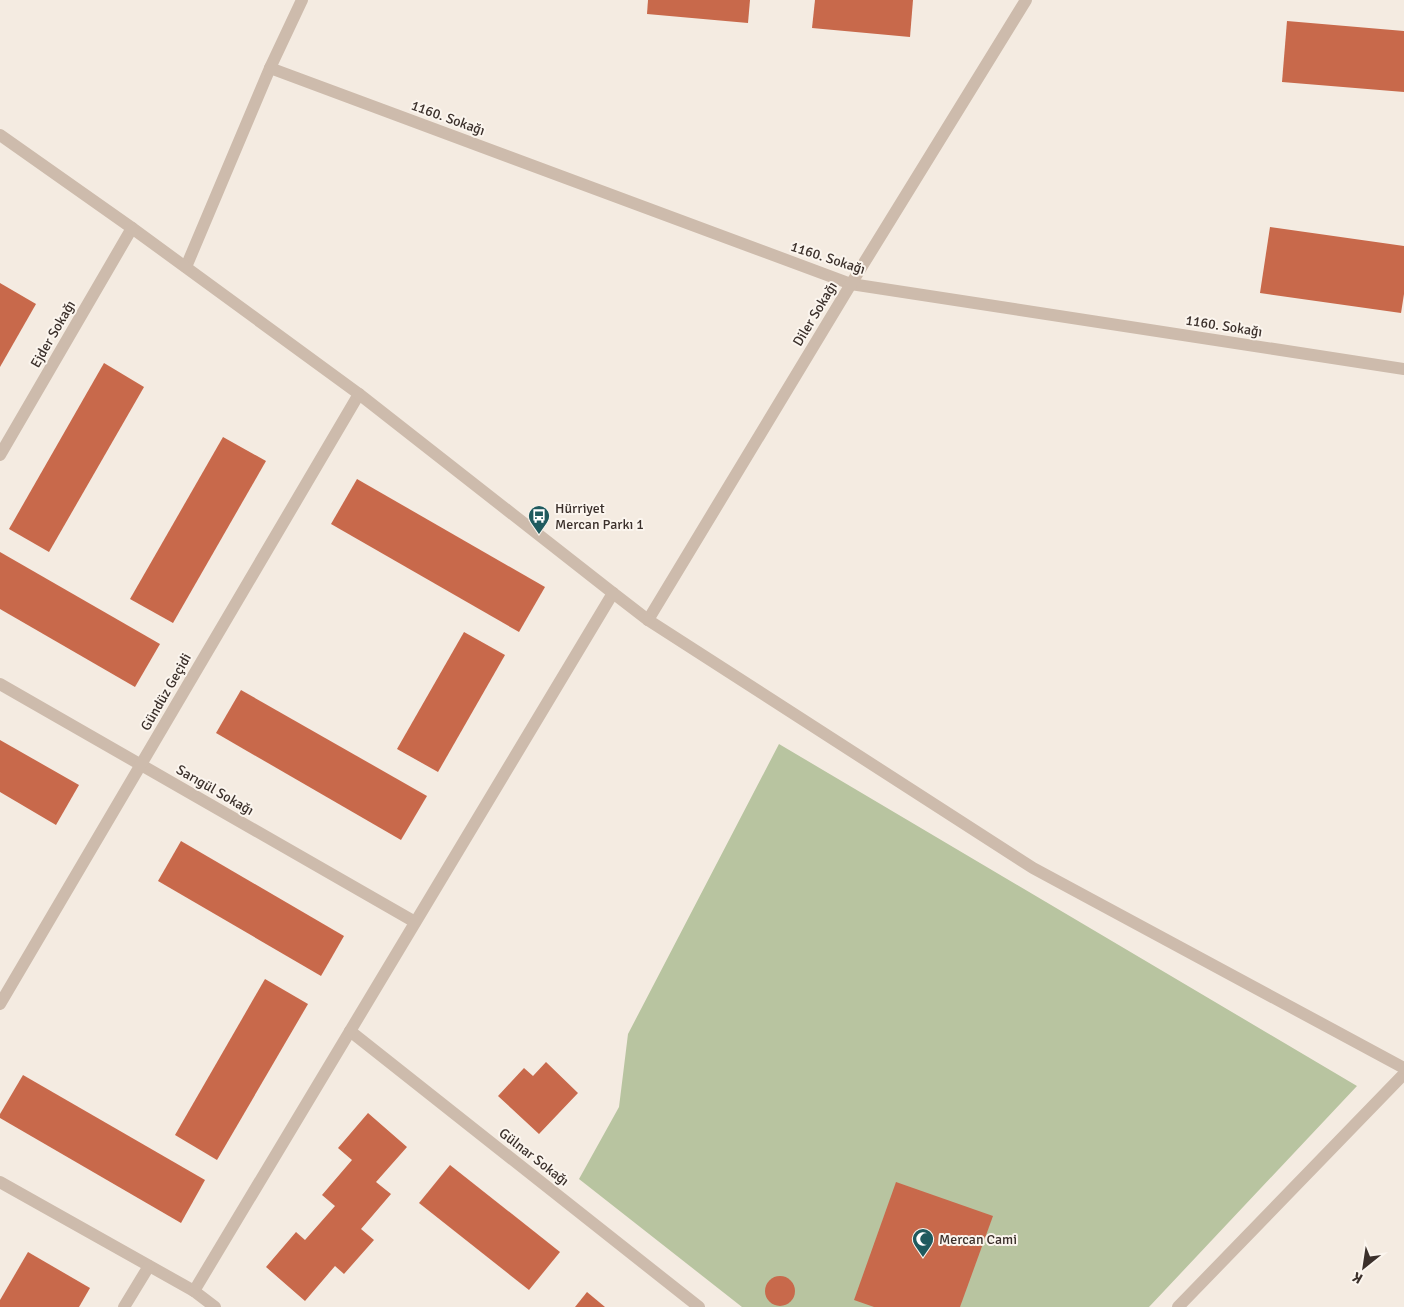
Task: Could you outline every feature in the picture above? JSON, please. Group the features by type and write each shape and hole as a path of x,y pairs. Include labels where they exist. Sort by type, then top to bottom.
{"street":[{"path":"186,267 270,68 302,0"},
{"name":"Diler Sokağı","path":"648,620 851,284 1026,0"},
{"name":"1160. Sokağı","path":"270,68 851,284 1404,369"},
{"path":"0,135 132,228 359,394 648,620 1033,868 1404,1068"},
{"name":"Ejder Sokağı","path":"0,454 132,228"},
{"name":"Gündüz Geçidi","path":"0,1004 359,394"},
{"path":"194,1291 613,593"},
{"name":"Sarıgül Sokağı","path":"0,684 415,922"},
{"name":"Gülnar Sokağı","path":"350,1031 699,1307"},
{"path":"1178,1307 1404,1074"},
{"path":"0,1182 194,1291 215,1307"},
{"path":"124,1307 149,1266"}],"green space":[{"path":"779,744 1357,1086 1149,1307 742,1307 579,1179 619,1107 628,1034"}],"building":[{"path":"648,0 750,0 748,23 647,14"},
{"path":"815,0 913,0 910,37 812,28"},
{"path":"1287,21 1404,31 1404,92 1282,82"},
{"path":"1270,227 1404,246 1404,294 1401,313 1260,293"},
{"path":"0,283 36,304 0,367"},
{"path":"104,363 144,387 49,552 9,529"},
{"path":"223,437 266,461 173,623 130,599"},
{"path":"357,479 545,587 519,632 331,524"},
{"path":"0,552 160,644 135,687 0,609"},
{"path":"464,632 505,655 438,772 397,749"},
{"path":"241,690 427,796 401,840 216,733"},
{"path":"0,740 79,785 56,825 0,792"},
{"path":"181,841 344,936 321,976 158,881"},
{"path":"265,979 308,1004 217,1160 175,1135"},
{"path":"546,1062 578,1093 539,1134 498,1096 524,1068 533,1076"},
{"path":"23,1075 205,1180 181,1223 0,1118 0,1114"},
{"path":"368,1113 407,1147 376,1182 391,1194 361,1229 374,1240 344,1274 335,1266 305,1301 266,1267 296,1232 305,1240 335,1206 322,1195 352,1160 338,1148"},
{"path":"450,1165 560,1252 529,1290 419,1203"},
{"name":"Mercan Cami","path":"896,1182 993,1216 960,1307 874,1307 854,1300"},
{"path":"28,1252 90,1288 79,1307 0,1307 0,1300"},
{"path":"780,1276 791,1280 795,1291 791,1302 780,1306 769,1302 765,1291 769,1280"},
{"path":"587,1292 605,1307 575,1307"}],"place":[{"name":"Hürriyet Mercan Parkı 1","path":"539,535"},
{"name":"Mercan Cami","path":"923,1258"}]}
